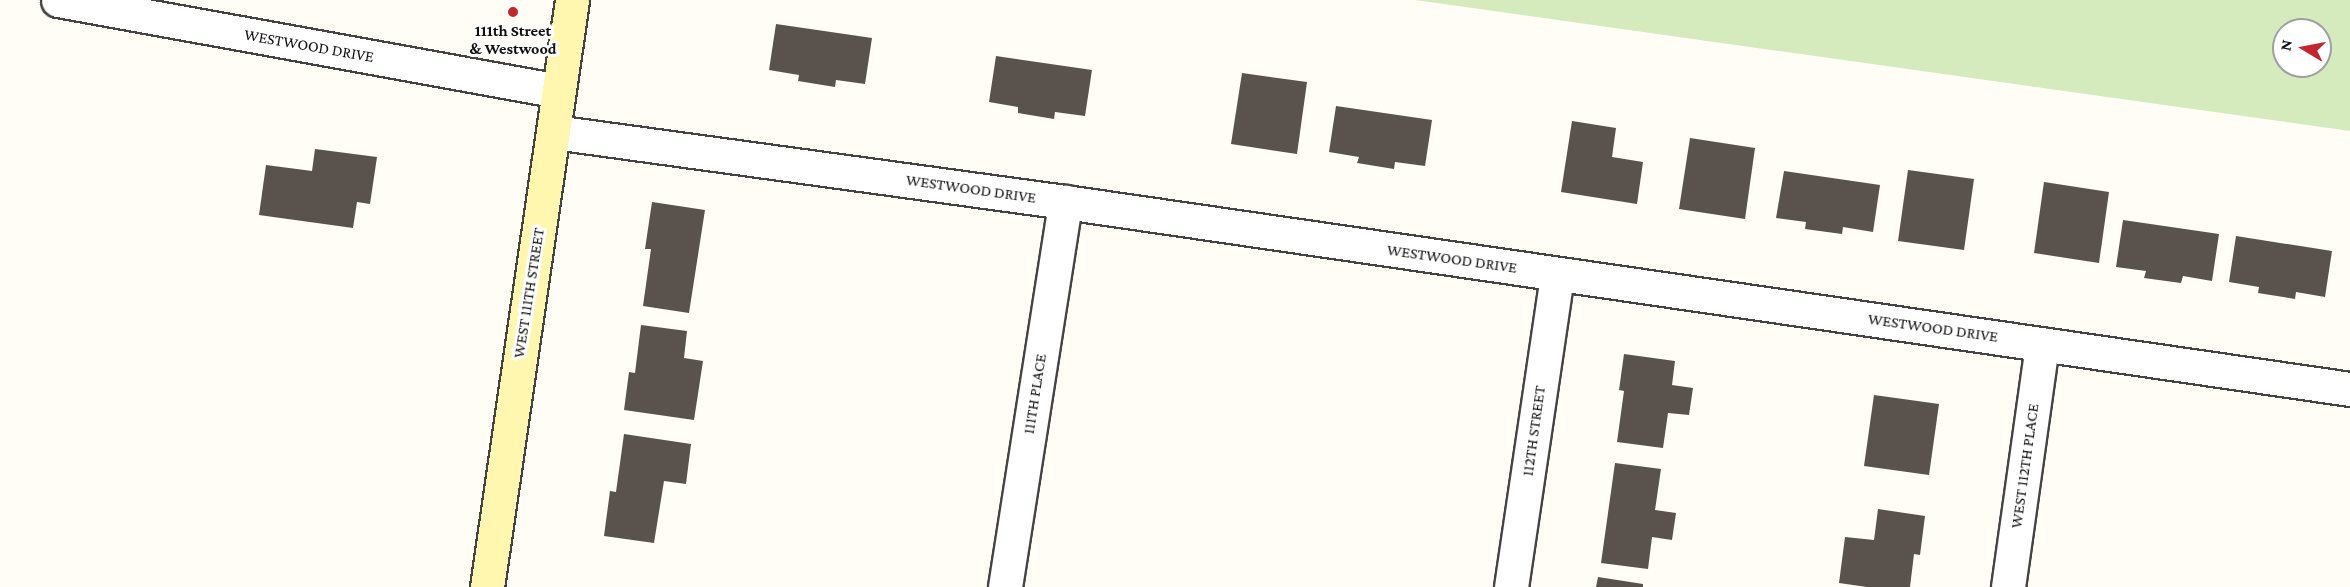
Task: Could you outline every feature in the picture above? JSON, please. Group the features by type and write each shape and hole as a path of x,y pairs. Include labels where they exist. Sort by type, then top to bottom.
{"main road":[{"name":"WEST 111TH STREET","path":"487,587 572,0"}],"street":[{"name":"WESTWOOD DRIVE","path":"58,0 559,91"},
{"name":"WESTWOOD DRIVE","path":"554,132 1065,202 2350,389"},
{"name":"111TH PLACE","path":"1005,587 1065,202"},
{"name":"112TH STREET","path":"1511,587 1557,274"},
{"name":"WEST 112TH PLACE","path":"2008,587 2042,344"}],"green space":[{"path":"1415,0 2350,0 2350,131"}],"building":[{"path":"776,24 872,38 865,84 836,80 835,87 798,81 799,75 769,70"},
{"path":"996,56 1092,70 1085,116 1055,112 1054,119 1018,113 1018,107 989,102"},
{"path":"1242,73 1307,82 1297,154 1231,144"},
{"path":"1336,106 1432,120 1425,166 1395,162 1394,169 1357,163 1359,157 1329,152"},
{"path":"1572,121 1616,128 1612,157 1643,162 1637,204 1561,192"},
{"path":"1690,138 1755,148 1745,219 1679,209"},
{"path":"315,149 377,157 370,204 357,202 353,228 259,215 266,165 312,171"},
{"path":"1908,170 1974,179 1964,250 1898,241"},
{"path":"1784,171 1880,185 1873,232 1843,227 1842,234 1805,229 1806,222 1776,218"},
{"path":"2044,182 2109,192 2099,263 2034,253"},
{"path":"652,202 705,210 689,313 643,306 651,249 645,249"},
{"path":"2123,220 2219,234 2212,281 2183,276 2181,283 2144,278 2146,271 2116,267"},
{"path":"2236,236 2332,251 2325,297 2296,292 2295,299 2258,293 2259,287 2229,282"},
{"path":"641,325 687,331 684,358 703,361 694,420 624,410 629,372 635,373"},
{"path":"1624,354 1675,361 1672,385 1693,388 1689,415 1668,413 1663,448 1617,442 1624,391 1619,390"},
{"path":"1874,395 1939,404 1929,475 1864,466"},
{"path":"624,434 691,444 686,484 664,481 654,543 604,536 610,491 616,492"},
{"path":"1615,463 1661,469 1655,510 1676,513 1672,540 1652,537 1648,569 1601,563"},
{"path":"1878,509 1925,516 1920,555 1914,554 1910,587 1867,587 1839,583 1845,537 1874,540"},
{"path":"1598,577 1643,584 1643,587 1596,587"}],"place":[{"name":"111th Street & Westwood","path":"513,12"}]}
